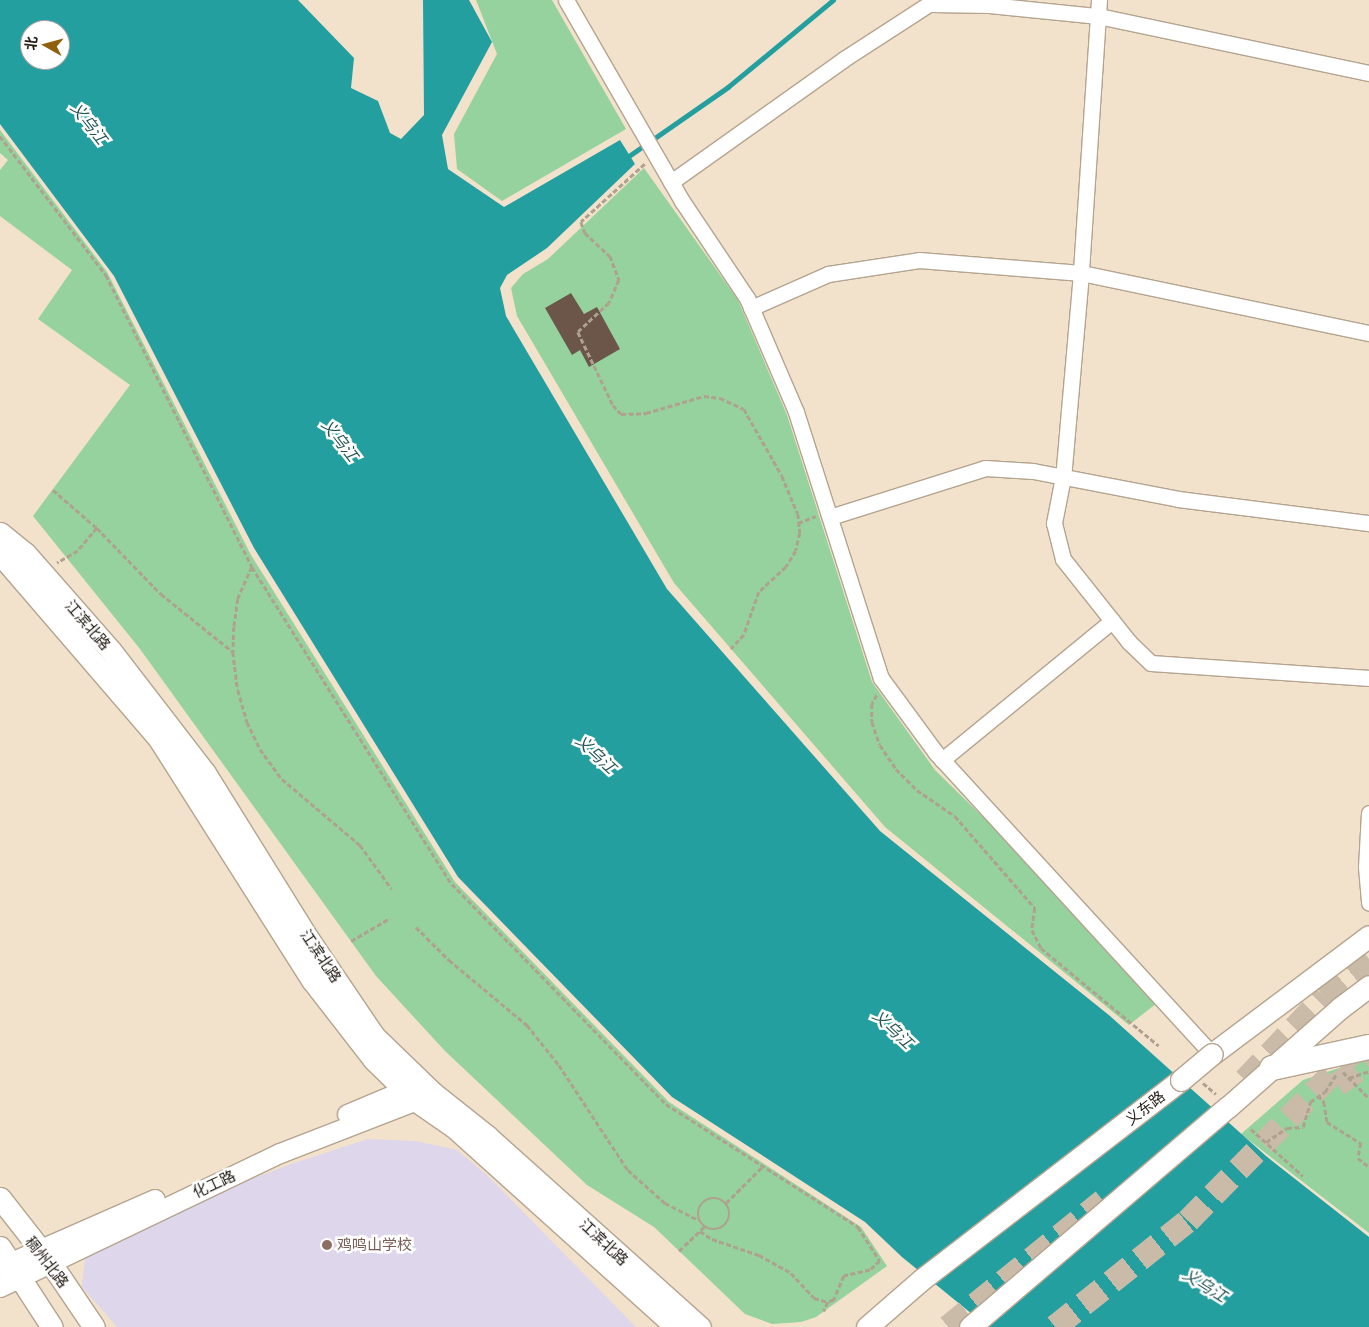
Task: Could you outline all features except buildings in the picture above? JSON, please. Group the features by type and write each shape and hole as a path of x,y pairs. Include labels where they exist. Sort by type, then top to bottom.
{"highway":[{"path":"1272,1068 1369,1047"}],"main road":[{"name":"江滨北路","path":"0,533 40,570 111,651 205,774 307,937 374,1036 419,1091 454,1127 676,1327"},
{"name":"江滨北路","path":"0,554 159,739 312,980 374,1060 487,1136 700,1327"},
{"name":"义东路","path":"867,1327 920,1280 1212,1054 1369,936"},
{"path":"974,1323 1223,1101 1272,1068 1369,986"},
{"name":"稠州北路","path":"0,1198 94,1327"},
{"name":"稠州北路","path":"8,1264 52,1327"}],"street":[{"path":"566,0 671,182 751,308 796,412 881,678 942,760 1212,1054"},
{"path":"1099,0 1081,274 1063,477 1054,523 1063,559 1112,621 1151,662 1369,678"},
{"path":"671,182 844,58 933,2 989,5 1098,16 1369,73"},
{"path":"751,308 828,274 919,260 1081,274 1369,333"},
{"path":"830,518 985,468 1063,477 1178,499 1369,523"},
{"path":"942,760 1112,621"},
{"path":"1369,813 1366,867 1369,903"},
{"name":"化工路","path":"0,1287 8,1264 44,1256 419,1091"}],"path":[{"path":"0,136 106,275 252,567 452,884 666,1104 858,1228 880,1261 870,1270 844,1276 834,1300 828,1302 814,1298 791,1273 774,1263 712,1239 700,1231"},
{"path":"654,153 581,222 585,233 610,256 617,267 619,280 609,303 578,332 613,404 621,414 646,413 704,396 720,398 744,409 789,489 798,514 800,533 796,551 786,567 759,592 744,635 731,649"},
{"path":"53,490 97,528 161,594 233,652"},
{"path":"40,570 78,551 97,528"},
{"path":"252,567 238,599 233,652 247,722 260,748 282,779 307,803 360,844 392,889"},
{"path":"879,692 872,704 872,722 880,745 896,769 917,790 955,816 1035,908 1032,930 1040,948 1160,1046"},
{"path":"351,942 390,918"},
{"path":"416,927 449,960 526,1026 559,1065 596,1126 628,1170 665,1203 700,1220"},
{"path":"1266,1142 1287,1128 1303,1127 1310,1102 1333,1082 1339,1068 1369,1098"},
{"path":"1348,1078 1369,1071"},
{"path":"1197,1077 1223,1101"},
{"path":"1318,1095 1324,1102 1327,1122 1361,1143 1358,1158 1369,1167"},
{"path":"1251,1129 1302,1176"},
{"path":"726,1203 762,1166"},
{"path":"718,1198 726,1203 731,1214 727,1224 719,1230 704,1227 700,1220 700,1208 707,1200 718,1198"},
{"path":"679,1251 704,1227"},
{"path":"824,1311 828,1302"}],"shaded area":[{"name":"鸡鸣山学校","path":"368,1139 416,1141 457,1150 488,1176 636,1327 117,1327 82,1287 85,1258 112,1232 291,1164"}],"green space":[{"path":"476,0 552,0 626,129 502,201 457,169 454,134 497,54"},
{"path":"0,130 107,272 251,555 455,882 669,1102 861,1227 887,1266 816,1317 801,1322 772,1324 745,1314 654,1227 587,1185 445,1051 376,976 140,649 33,516 130,385 38,319 72,270 0,216 0,170 8,160 0,153"},
{"path":"644,168 738,300 787,415 872,682 935,770 1166,996 1129,1025 885,827 674,583 517,316 511,288 523,274 548,259"},
{"path":"1369,1058 1369,1233 1241,1134 1303,1080"}],"water":[{"name":"义乌江","path":"0,0 298,0 354,58 351,88 378,101 390,133 401,139 424,115 423,0 469,0 492,42 442,135 448,169 504,207 620,140 635,164 547,248 507,275 500,288 506,316 667,589 880,831 1110,1016 1266,1156 1369,1237 1369,1327 988,1327 902,1257 865,1222 672,1097 458,877 254,548 114,276 0,124"}],"waterway":[{"path":"626,158 728,87 833,0"}],"tunnel":[{"path":"1245,1080 1324,997 1369,959"},
{"path":"1055,1327 1188,1221 1363,1042"},
{"path":"1337,1085 1369,1062"},
{"path":"948,1327 1103,1201"}],"place":[{"name":"鸡鸣山学校","path":"327,1245"}]}
